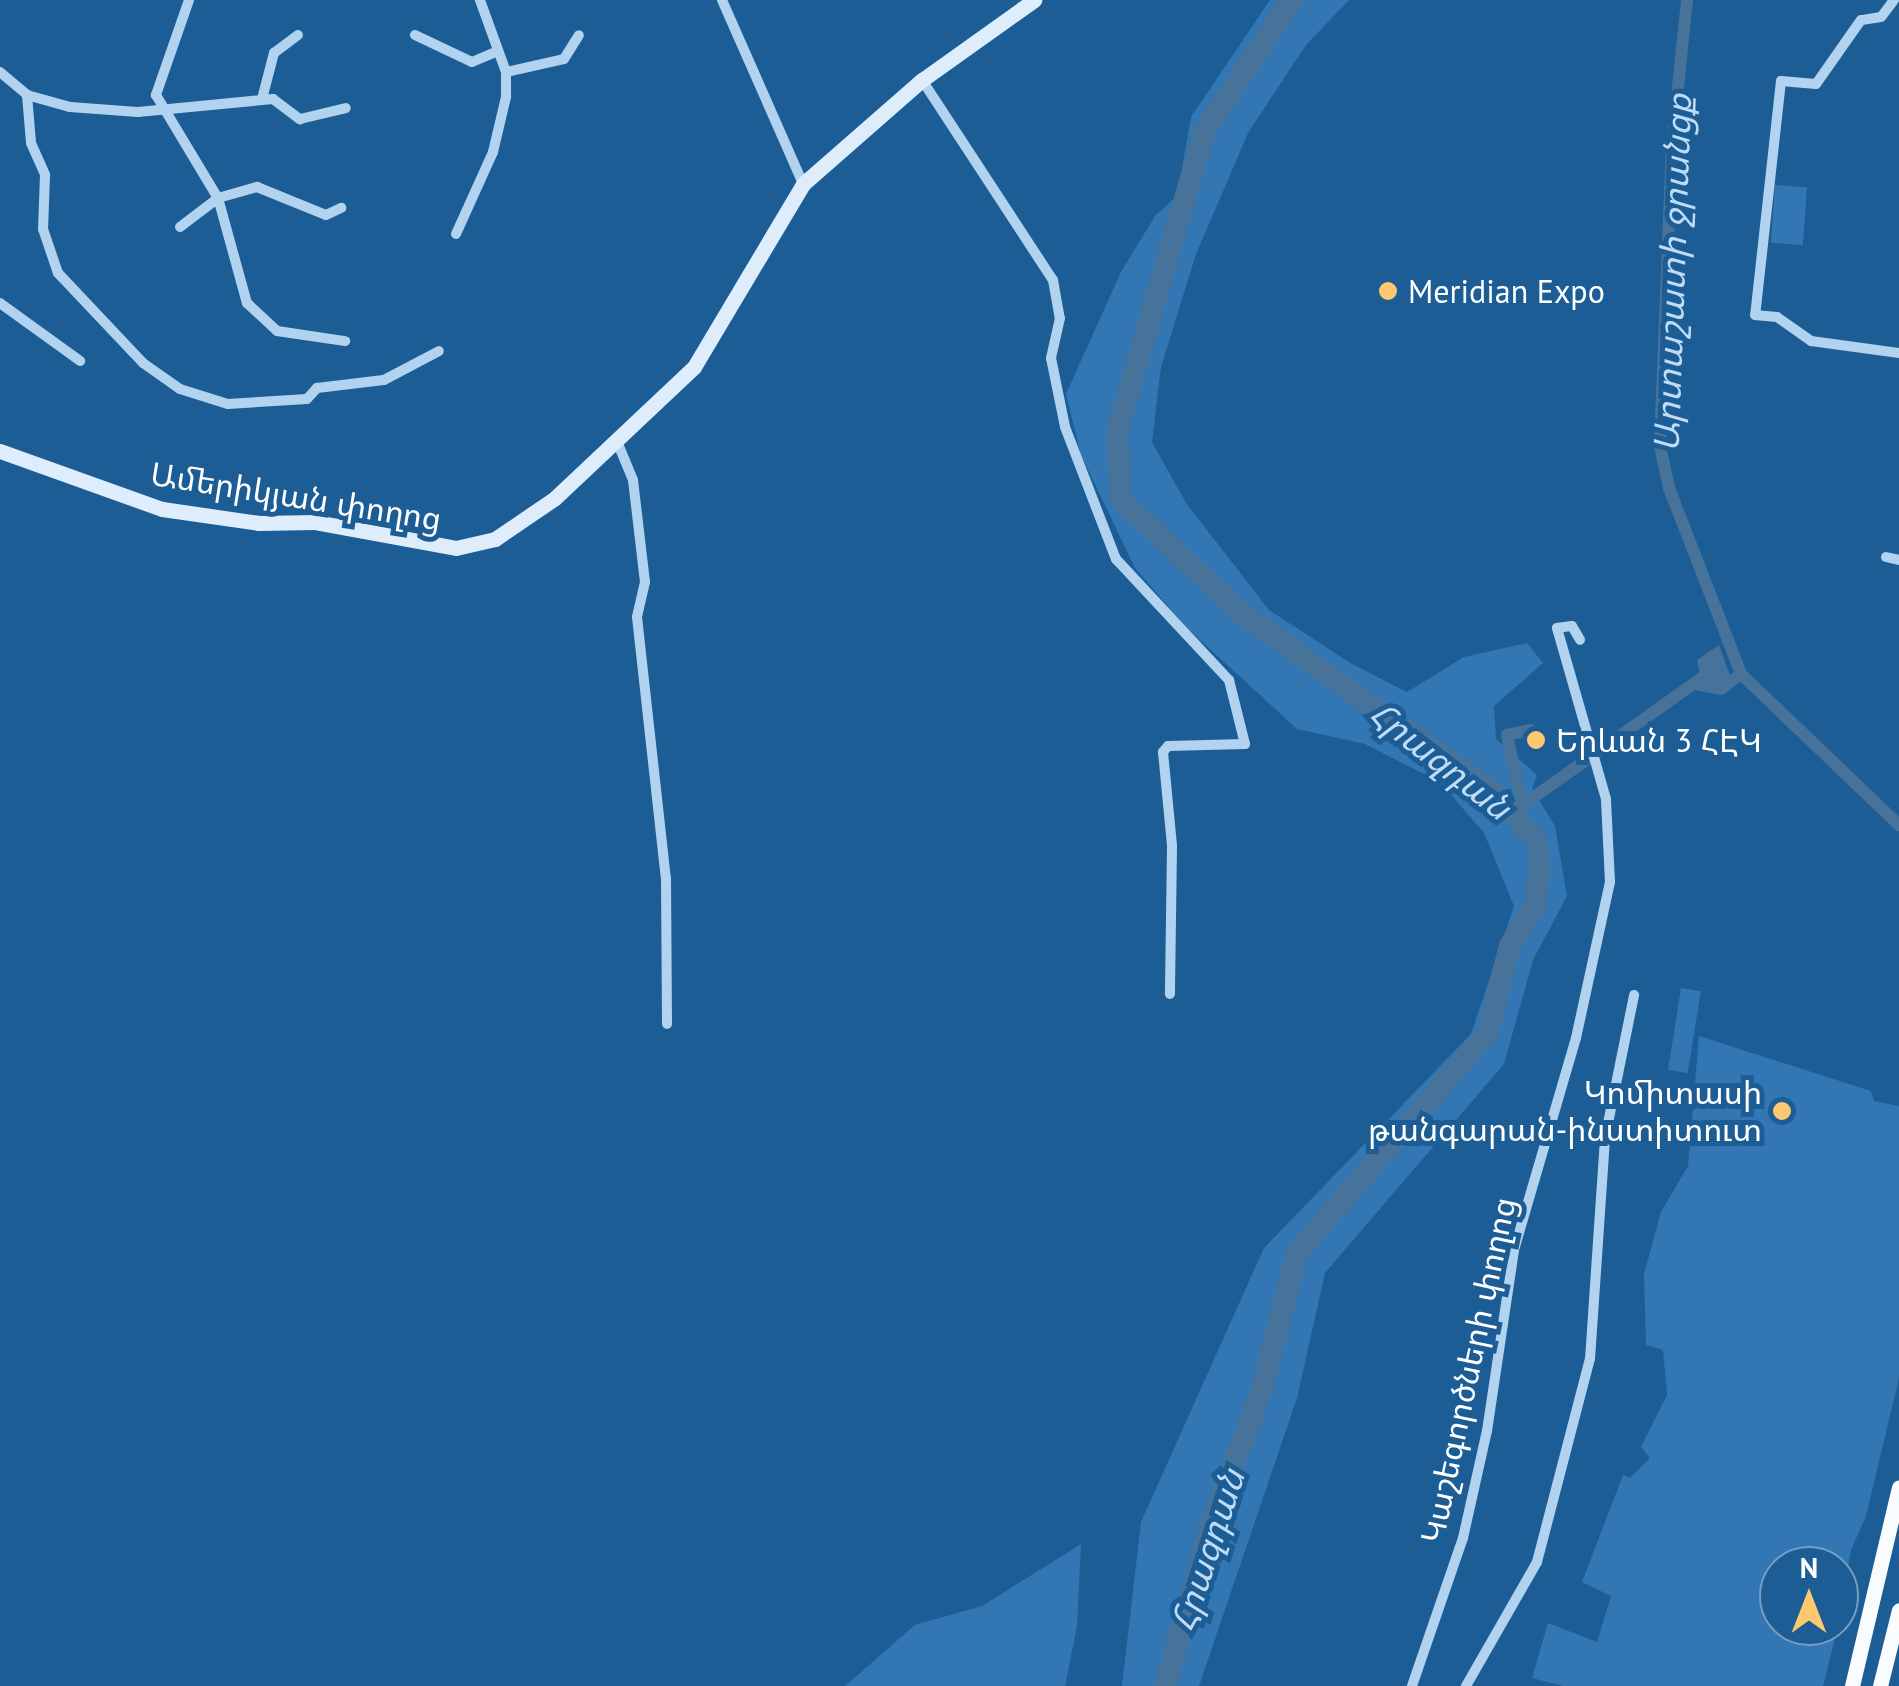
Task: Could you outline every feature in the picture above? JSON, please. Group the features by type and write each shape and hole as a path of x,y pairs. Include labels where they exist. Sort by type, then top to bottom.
{"main road":[{"path":"1852,1686 1899,1488"},
{"path":"1880,1686 1899,1610"}],"street":[{"path":"188,0 156,95 166,104 218,198 247,302 258,317 277,331 345,341"},
{"path":"456,234 494,152 506,72 480,0"},
{"path":"722,0 802,184"},
{"name":"Ամերիկյան փողոց","path":"0,451 162,509 259,524 316,522 456,548 524,523 694,367 802,184 922,80 1034,0"},
{"path":"1894,0 1881,17 1860,20 1816,84 1781,81 1755,315 1777,317 1811,342 1899,353"},
{"path":"262,99 274,54 298,35"},
{"path":"416,35 472,62 496,52"},
{"path":"506,72 564,59 580,36"},
{"path":"0,72 27,94 70,107 138,112 166,104 222,108 262,99 300,119 346,108"},
{"path":"922,80 1053,280 1060,318 1051,358 1066,427 1116,559 1230,680 1245,744 1168,746 1163,752 1172,846 1170,994"},
{"path":"27,94 31,142 45,175 42,229 58,273 143,363 180,389 228,404 307,399 318,388 384,380 439,350"},
{"path":"180,228 218,198 273,189 320,214 332,216 341,208"},
{"path":"0,303 80,360"},
{"path":"616,439 633,480 645,582 637,617 666,878 666,1024"},
{"path":"1886,557 1899,560"},
{"name":"Կաշեգործների փողոց","path":"1412,1686 1463,1538 1487,1431 1514,1250 1576,1038 1610,882 1612,846 1595,762 1557,628 1572,626 1580,640"},
{"path":"1466,1686 1537,1562 1590,1360 1605,1138 1634,996"}],"shaded area":[{"path":"1270,0 1349,0 1306,45 1248,133 1196,254 1161,367 1152,442 1186,503 1269,610 1352,664 1407,692 1464,657 1527,643 1543,663 1494,706 1496,739 1537,775 1532,789 1555,826 1567,896 1533,960 1504,1064 1325,1273 1297,1398 1199,1686 1122,1686 1141,1522 1264,1248 1471,1034 1514,906 1484,833 1440,782 1365,744 1297,729 1187,628 1135,568 1081,455 1066,394 1121,272 1155,216 1177,196 1191,117"},
{"path":"1775,185 1807,187 1803,245 1771,243"},
{"path":"1719,645 1730,676 1717,685 1701,681 1697,660"},
{"path":"1681,988 1701,991 1688,1073 1668,1070"},
{"path":"1699,1036 1871,1091 1874,1101 1899,1106 1899,1378 1866,1516 1853,1546 1759,1546 1759,1646 1833,1646 1823,1686 1563,1686 1532,1678 1548,1623 1597,1642 1611,1596 1582,1582 1623,1475 1630,1478 1650,1458 1641,1447 1667,1395 1663,1350 1646,1345 1644,1274 1661,1212 1688,1166"},
{"path":"1081,1544 1077,1626 1065,1686 845,1686 915,1625 982,1606"}],"waterway":[{"name":"Հրազդան","path":"1165,1686 1210,1528 1263,1386 1297,1253 1488,1032 1510,946 1535,906 1540,866 1537,842 1495,793 1241,613 1121,500 1117,431 1205,131 1292,0"},
{"name":"Արտաշատի ջրանցք","path":"1687,0 1672,145 1660,446 1669,488 1741,674 1899,825"},
{"path":"1513,812 1710,672"},
{"path":"1696,684 1721,689 1741,674"},
{"path":"1522,804 1507,735 1530,730"}],"place":[{"name":"Meridian Expo","path":"1388,291"},
{"name":"Երևան 3 ՀԷԿ","path":"1536,740"},
{"name":"Կոմիտասի թանգարան-ինստիտուտ","path":"1782,1111"}]}
